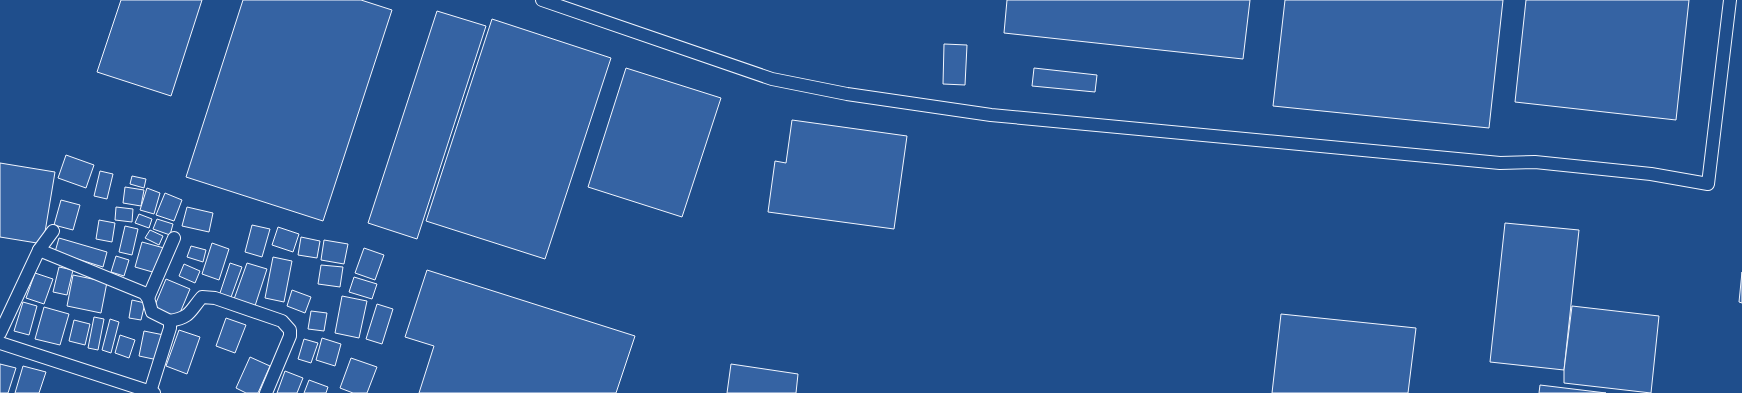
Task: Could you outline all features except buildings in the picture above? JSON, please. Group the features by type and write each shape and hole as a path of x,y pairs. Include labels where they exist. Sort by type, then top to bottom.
{"street":[{"path":"542,0 772,79 847,94 991,115 1500,164 1535,162 1651,174 1708,184 1730,0"},
{"path":"0,333 39,250 53,231"},
{"path":"148,298 174,238"},
{"path":"39,250 144,293 148,298 152,312 170,321 183,319 202,297 206,296 282,321 290,330 290,336 266,393"},
{"path":"0,342 152,392 170,328 170,321"}]}
